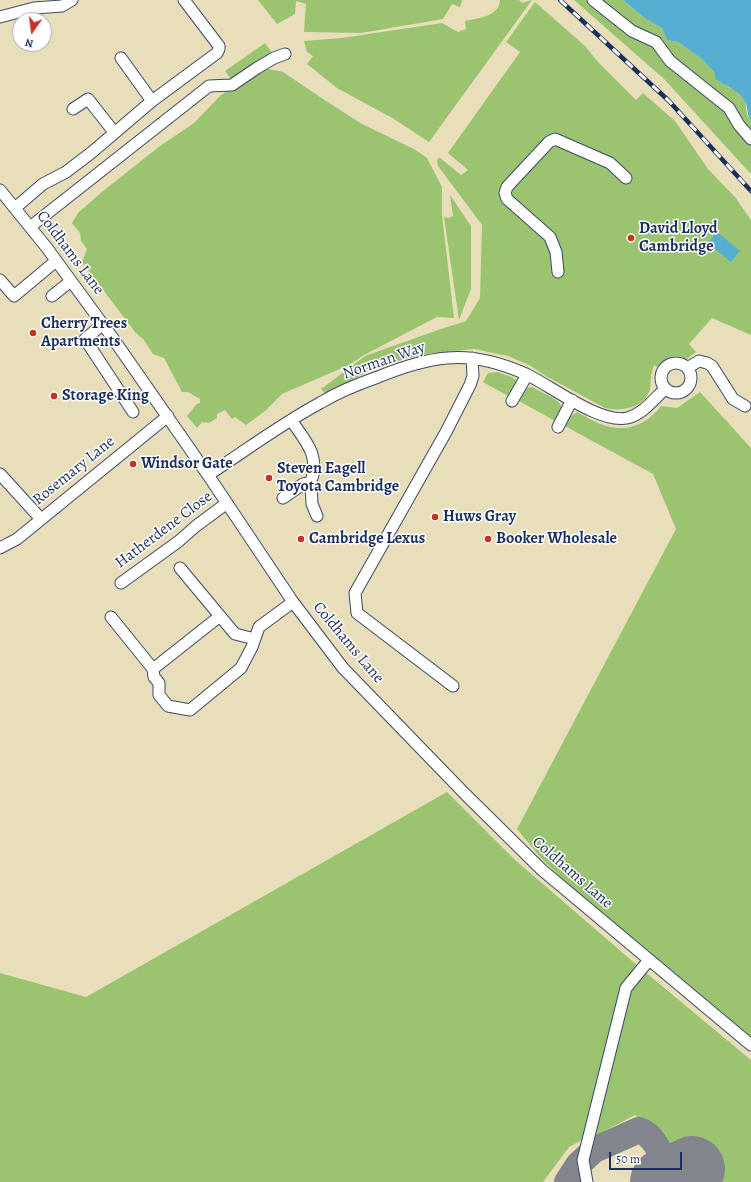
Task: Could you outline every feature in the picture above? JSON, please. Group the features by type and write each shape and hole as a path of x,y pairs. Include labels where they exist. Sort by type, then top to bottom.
{"street":[{"path":"0,17 33,4 62,6 72,0"},
{"path":"15,208 43,184 66,172 91,153 152,101 212,58 219,49 219,46 184,0"},
{"path":"593,0 632,31 656,42 670,60 729,108 739,125 751,139"},
{"path":"30,226 209,86 232,85 263,65 286,54"},
{"path":"121,58 152,101"},
{"path":"73,109 88,99 114,132"},
{"path":"558,272 556,252 550,237 508,199 505,193 507,186 549,142 555,139 610,163 626,178"},
{"name":"Coldhams Lane","path":"2,198 15,208 30,226 103,324 168,416 293,602 343,668 466,795 542,870 751,1045"},
{"path":"0,280 14,296 56,261"},
{"path":"52,296 71,281"},
{"path":"103,324 85,339 133,412"},
{"name":"Norman Way","path":"208,475 319,403 347,389 390,372 436,359 458,357 472,358 504,365 527,375 572,400 606,416 616,419 627,418 638,414 665,389"},
{"path":"453,686 357,613 355,593 446,432 470,385 473,376 472,358"},
{"path":"687,368 699,361 712,366 733,399 744,406"},
{"path":"677,363 687,368 690,372 691,379 686,390 673,393 665,389 660,378 664,368 669,364 677,363"},
{"path":"512,401 527,375"},
{"path":"558,426 572,400"},
{"name":"Rosemary Lane","path":"0,548 17,539 168,416"},
{"path":"291,420 312,452 314,467 311,482 312,504 317,516"},
{"path":"0,474 41,519"},
{"path":"283,498 303,484 311,482"},
{"name":"Hatherdene Close","path":"121,583 179,541 196,526 227,503"},
{"path":"180,568 235,634 255,639"},
{"path":"111,617 153,669 154,677 159,683 159,695 168,706 190,710 241,668 259,627 293,602"},
{"path":"153,669 220,616"},
{"path":"588,1182 583,1160 626,988 649,960"}],"green space":[{"path":"258,0 462,0 460,7 452,4 443,19 361,33 304,32 306,4 296,1 295,14 277,24"},
{"path":"500,0 519,0 522,3 532,0 429,142 394,119 337,88 307,64 313,56 307,52 304,41 342,38 442,23 458,32 466,29 465,21 482,18 496,10 499,6"},
{"path":"574,0 623,0 646,19 662,28 667,40 678,42 702,59 728,87 735,90 745,101 747,115 751,120 751,174 664,79"},
{"name":"David Lloyd Cambridge","path":"535,2 585,46 598,62 636,100 643,93 675,121 708,169 735,197 751,220 751,335 712,318 689,344 696,352 687,359 674,356 667,358 657,367 654,365 651,376 650,390 647,396 637,405 625,409 605,408 544,375 531,366 508,356 474,349 434,353 407,358 369,371 326,394 321,389 365,356 466,321 480,298 482,225 438,166 437,161 439,157 461,175 468,170 448,153 520,52 506,42"},
{"path":"265,43 273,54 232,81 225,71"},
{"path":"268,69 283,72 362,124 414,149 427,158 442,187 442,215 454,318 437,317 364,355 349,365 282,394 265,411 246,425 235,417 232,419 225,410 217,414 217,418 209,423 202,422 197,428 187,416 197,404 200,403 200,399 188,392 182,392 164,358 153,354 144,340 135,332 82,262 87,249 81,241 80,233 72,223 78,213 103,191 160,146 194,123 220,96 243,79 257,71"},
{"path":"450,195 471,226 471,289 459,320 444,217 448,218 453,216"},
{"path":"497,372 512,377 516,380 516,385 510,397 483,382 488,373"},
{"path":"532,387 560,403 561,410 555,421 519,401 527,388"},
{"path":"700,392 751,448 751,1038 602,918 541,858 517,829 676,529 653,474 565,426 571,416 577,412 603,425 628,428 635,426 649,418 661,406 677,408"},
{"path":"447,792 514,859 638,966 586,1138 569,1147 543,1182 0,1182 0,973 86,997"},
{"path":"644,971 751,1060 751,1182 697,1182 676,1140 666,1144 635,1115 593,1137 629,991"}],"water":[{"path":"623,0 751,0 751,120 743,98 732,89 715,79 715,73 702,59 678,42 667,40 662,28 646,19"},
{"path":"717,232 740,251 731,262 708,243"}],"taxiway":[{"path":"567,1182 578,1165 594,1150 639,1130 648,1135 659,1150 664,1166 664,1182"}],"runway":[{"path":"663,1182 692,1169"}],"railway":[{"path":"560,0 669,101 751,191"}],"place":[{"name":"David Lloyd Cambridge","path":"631,238"},
{"name":"Cherry Trees Apartments","path":"33,333"},
{"name":"Storage King","path":"54,396"},
{"name":"Windsor Gate","path":"133,464"},
{"name":"Steven Eagell Toyota Cambridge","path":"269,478"},
{"name":"Huws Gray","path":"435,517"},
{"name":"Cambridge Lexus","path":"301,539"},
{"name":"Booker Wholesale","path":"488,539"}]}
